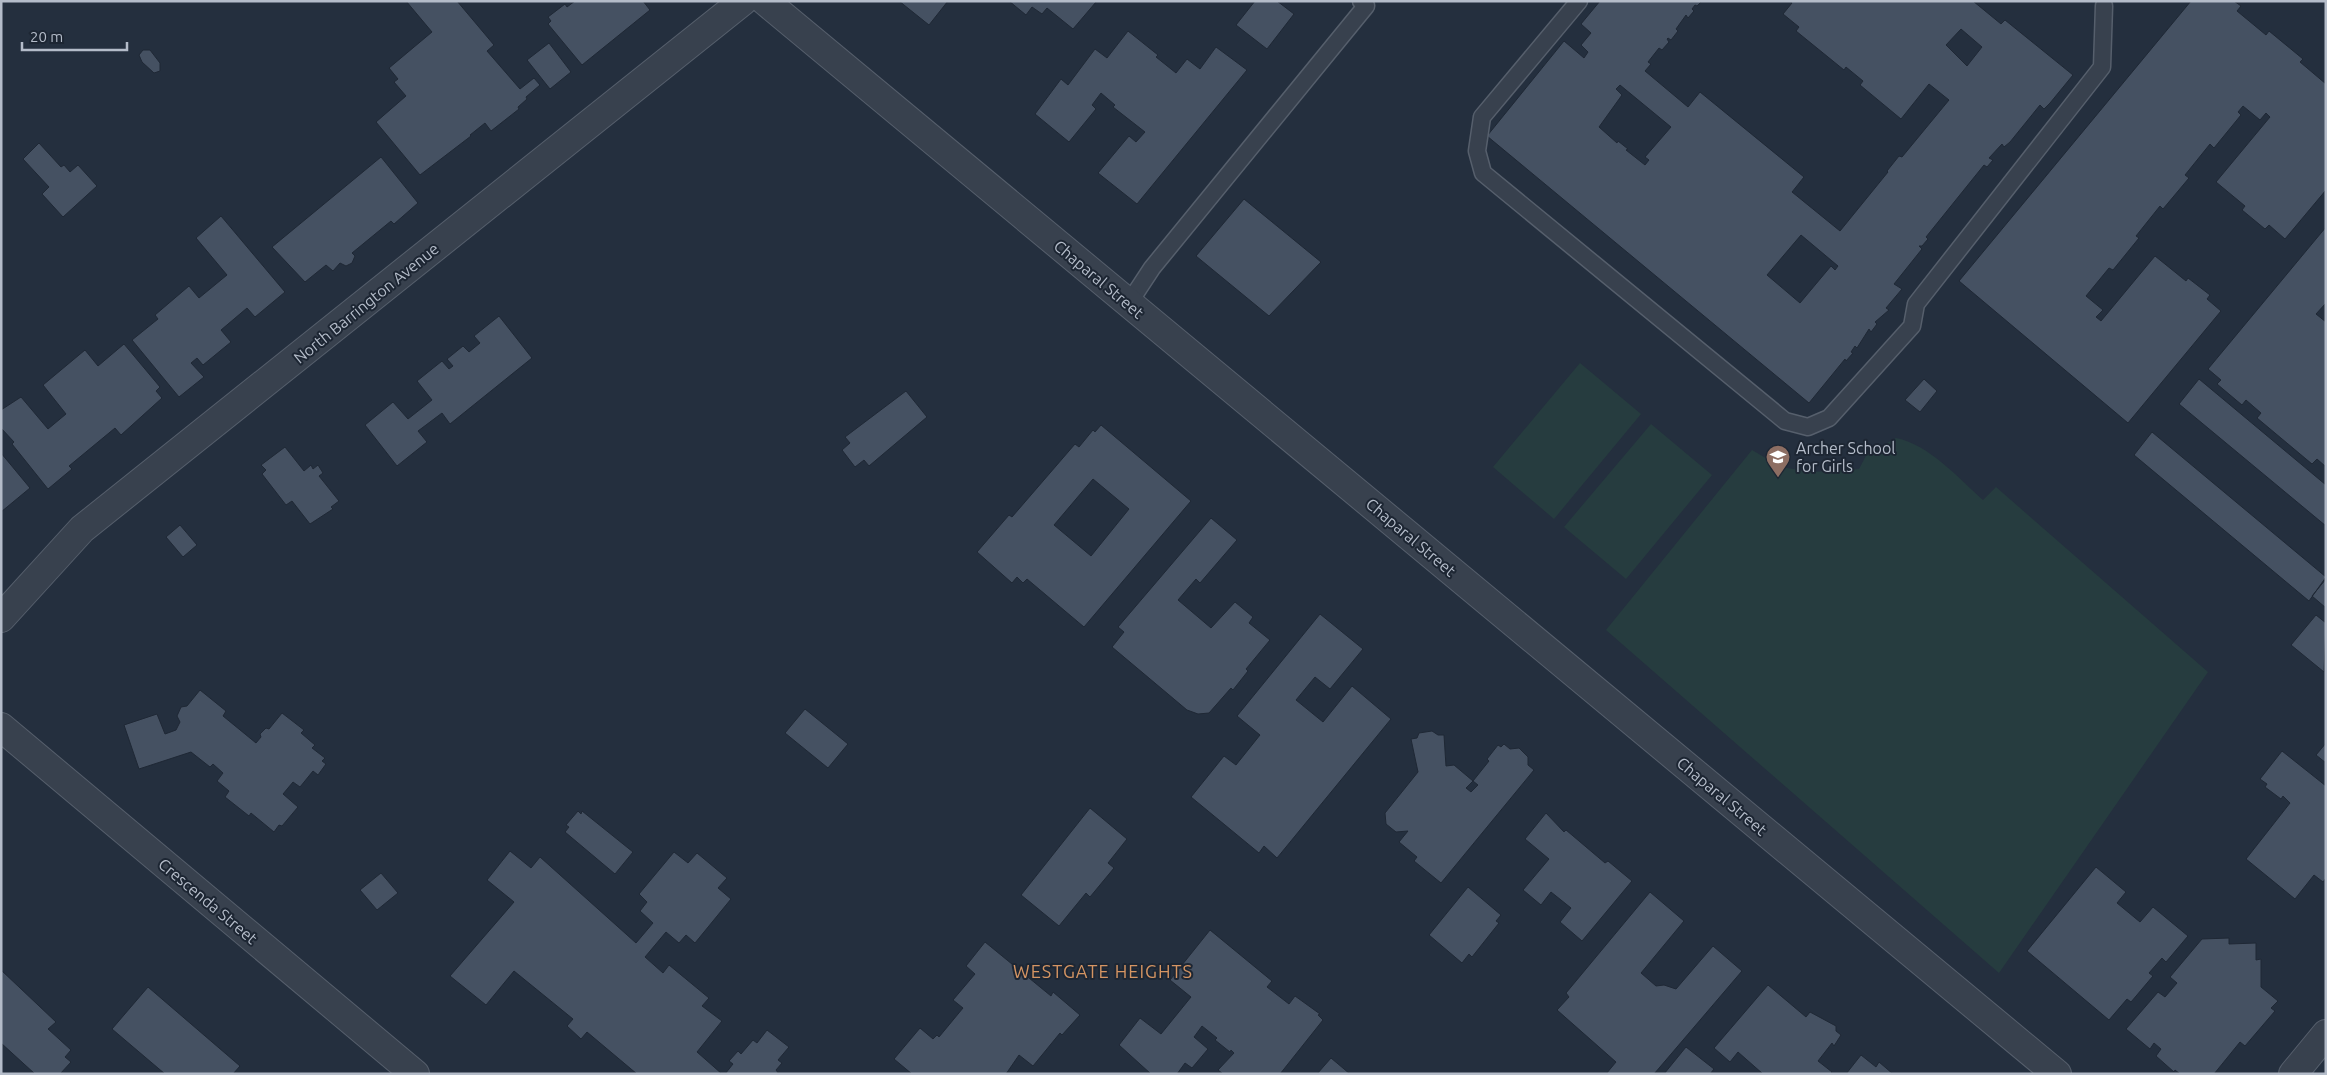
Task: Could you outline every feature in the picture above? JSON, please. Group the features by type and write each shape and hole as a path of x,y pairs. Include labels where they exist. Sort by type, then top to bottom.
{"street":[{"name":"North Barrington Avenue","path":"1,618 82,529 743,1"},
{"name":"Chaparal Street","path":"765,1 2057,1074"},
{"name":"Crescenda Street","path":"1,727 415,1074"},
{"path":"2293,1074 2326,1034"}],"lane":[{"path":"1128,303 1152,268 1366,6 1361,1"},
{"path":"1579,1 1482,117 1477,152 1483,173 1784,422 1808,427 1830,418 1912,326 1916,304 2102,67 2104,6"}],"green space":[{"path":"1580,363 1641,414 1554,519 1493,467"},
{"path":"1651,424 1712,475 1626,579 1564,527"},
{"path":"1896,438 1908,442 1932,455 1983,500 1996,487 2208,672 1999,973 1606,630 1752,450 1781,467 1812,472 1859,469 1867,454"}],"building":[{"path":"406,1 457,1 494,45 487,51 520,89 534,78 540,85 526,97 527,99 518,107 519,109 491,131 485,123 420,175 376,122 406,96 394,82 398,79 389,68 432,32"},
{"path":"575,1 643,1 650,10 582,65 548,24 551,21 548,17 565,4 567,7"},
{"path":"899,1 948,1 929,25"},
{"path":"1009,1 1096,2 1073,29 1047,8 1042,14 1032,7 1026,15"},
{"path":"1255,1 1277,1 1294,14 1267,49 1236,25"},
{"path":"1600,1 1702,1 1697,6 1695,5 1692,9 1694,11 1688,18 1686,15 1676,29 1678,31 1671,40 1667,39 1669,42 1662,50 1659,48 1648,62 1651,64 1645,71 1688,107 1700,92 1804,177 1792,192 1840,231 1899,156 1902,157 1949,100 1929,84 1901,119 1860,85 1863,81 1846,67 1844,70 1796,31 1799,27 1783,14 1792,3 1789,1 1973,1 2001,24 2005,20 2073,75 2044,109 2040,105 2010,142 2004,147 2002,144 1989,158 1993,160 1987,167 1984,165 1926,237 1928,239 1922,246 1919,246 1922,249 1894,284 1902,289 1886,308 1889,310 1875,322 1877,324 1871,332 1869,329 1857,348 1855,346 1851,352 1853,353 1846,361 1845,359 1809,403 1487,136 1564,41 1584,58 1588,52 1581,45 1591,33 1581,24","holes":["1961,29 1982,47 1967,66 1946,45","1620,85 1671,127 1645,157 1649,160 1645,165 1626,150 1628,149 1618,141 1617,143 1599,127 1622,95 1616,89","1801,235 1838,266 1835,270 1831,266 1800,303 1767,275"]},
{"path":"2191,1 2234,1 2241,6 2237,11 2266,35 2269,31 2303,59 2300,62 2326,84 2326,190 2285,239 2269,225 2265,229 2242,210 2245,206 2216,182 2270,117 2266,113 2260,120 2243,106 2238,112 2241,115 2214,148 2210,144 2185,175 2189,178 2163,209 2160,206 2136,236 2139,238 2113,270 2109,268 2086,296 2103,310 2096,317 2101,321 2155,256 2186,281 2188,278 2210,295 2207,299 2221,311 2128,423 1959,281"},
{"path":"1128,31 1158,55 1156,57 1176,73 1187,59 1200,69 1216,47 1247,70 1137,204 1098,173 1129,136 1136,142 1145,132 1113,107 1115,105 1101,93 1092,105 1096,109 1069,142 1035,114 1061,79 1068,85 1095,49 1107,58"},
{"path":"549,43 571,72 550,89 527,60"},
{"path":"143,50 150,50 160,63 160,71 154,73 142,62 139,55"},
{"path":"39,143 61,167 64,165 70,172 78,165 97,186 63,217 42,194 49,187 23,159"},
{"path":"381,157 418,203 394,224 391,221 352,253 355,256 352,263 346,266 340,263 333,271 326,265 305,282 272,247"},
{"path":"1244,199 1321,262 1269,316 1196,256"},
{"path":"221,216 285,292 255,317 247,308 221,330 231,342 203,365 197,358 191,363 204,377 179,397 132,340 158,319 155,315 189,286 199,298 227,275 196,238"},
{"path":"2326,227 2326,303 2316,314 2326,322 2326,467 2317,459 2312,464 2257,418 2261,413 2246,400 2242,405 2217,384 2221,380 2208,369"},
{"path":"499,316 532,358 450,424 442,413 418,431 427,442 397,466 365,425 393,402 408,419 432,400 417,381 442,361 449,369 453,366 447,359 463,346 469,352 480,343 474,336"},
{"path":"124,344 160,387 156,391 162,398 121,435 115,428 69,466 72,469 48,489 12,444 14,442 1,428 1,410 21,397 48,429 66,414 43,385 85,350 98,366"},
{"path":"1924,379 1937,391 1920,412 1905,400"},
{"path":"2199,379 2326,485 2326,526 2179,404"},
{"path":"906,391 927,417 869,466 864,460 855,467 842,450 850,443 845,437"},
{"path":"1101,425 1191,501 1084,627 1027,579 1023,583 1017,577 1012,583 977,552 1009,515 1012,517 1075,444 1079,447 1093,430 1095,432","holes":["1093,479 1129,509 1091,556 1054,525"]},
{"path":"2152,432 2326,577 2309,601 2134,455"},
{"path":"285,447 304,471 311,465 313,469 318,465 323,473 319,476 339,501 331,507 333,509 310,524 292,501 286,505 262,474 266,470 261,465"},
{"path":"1,453 30,488 1,512"},
{"path":"1211,518 1237,540 1200,583 1196,579 1178,600 1211,628 1235,602 1253,617 1249,623 1270,640 1246,669 1248,671 1233,690 1231,688 1209,713 1198,714 1187,710 1112,647 1124,632 1118,627"},
{"path":"180,525 197,545 183,557 166,537"},
{"path":"2326,579 2326,608 2312,596"},
{"path":"1320,614 1363,649 1330,689 1315,677 1296,700 1323,722 1352,686 1391,719 1277,858 1264,846 1259,853 1191,797 1224,756 1236,765 1260,735 1237,716"},
{"path":"2316,615 2326,623 2324,672 2291,645"},
{"path":"200,690 226,711 223,716 256,743 261,737 260,734 266,728 269,729 282,713 304,730 301,733 315,745 312,748 325,758 322,761 326,764 318,775 313,771 300,787 293,782 283,794 298,807 282,826 279,825 274,832 251,813 249,816 225,797 229,791 217,781 223,773 213,764 210,767 191,752 139,769 124,725 157,714 165,734 176,730 180,722 177,716 181,707 187,706"},
{"path":"805,709 848,744 828,768 785,733"},
{"path":"1432,731 1438,735 1444,735 1446,766 1454,765 1473,781 1489,761 1487,759 1498,745 1501,747 1504,744 1510,749 1519,748 1528,757 1528,765 1534,770 1441,883 1414,861 1417,857 1399,842 1408,831 1396,832 1386,824 1385,813 1418,772 1411,739 1417,738 1419,733","holes":["1473,781 1478,785 1471,792 1466,788"]},
{"path":"2326,743 2326,763 2316,755"},
{"path":"2282,751 2326,786 2326,878 2323,882 2314,875 2295,899 2246,859 2290,803 2283,796 2281,799 2265,787 2267,784 2260,779"},
{"path":"1090,808 1127,839 1108,863 1114,868 1090,897 1086,893 1059,926 1021,895"},
{"path":"578,811 581,814 582,811 633,852 615,874 565,832 569,827 566,825"},
{"path":"1546,813 1564,832 1566,830 1605,863 1608,861 1632,881 1582,941 1560,922 1571,908 1551,892 1541,905 1523,890 1549,859 1525,839"},
{"path":"510,851 531,868 540,857 636,943 653,923 640,911 647,902 639,894 674,852 688,863 697,853 727,878 718,888 731,899 695,943 686,935 679,943 666,932 645,957 663,973 669,965 709,998 702,1006 722,1021 697,1052 722,1074 637,1074 587,1032 581,1039 567,1026 573,1019 514,971 486,1005 450,976 514,902 487,880"},
{"path":"2096,867 2126,892 2117,903 2140,922 2153,907 2188,936 2166,962 2162,958 2149,973 2153,976 2131,1002 2127,999 2109,1020 2027,951"},
{"path":"381,873 398,893 377,910 360,890"},
{"path":"1468,887 1501,915 1496,921 1499,923 1472,957 1469,954 1462,963 1429,935"},
{"path":"1650,892 1684,921 1641,973 1656,986 1664,985 1676,989 1713,946 1742,971 1654,1074 1606,1074 1616,1062 1557,1010 1569,997 1566,993"},
{"path":"1210,930 1272,981 1267,987 1289,1004 1295,996 1320,1014 1318,1015 1323,1020 1280,1074 1223,1074 1218,1070 1234,1053 1215,1040 1217,1038 1202,1026 1194,1037 1208,1049 1192,1068 1185,1063 1177,1074 1151,1074 1119,1045 1140,1018 1161,1034 1191,997 1170,980"},
{"path":"2229,938 2229,944 2256,943 2256,960 2261,959 2261,987 2278,1001 2271,1008 2275,1011 2245,1046 2240,1042 2214,1074 2180,1074 2175,1070 2174,1072 2156,1056 2161,1049 2154,1043 2150,1049 2126,1029 2158,992 2165,997 2177,983 2170,977 2202,939"},
{"path":"985,942 1051,996 1053,992 1080,1015 1062,1035 1060,1033 1033,1066 1019,1055 1006,1074 912,1074 894,1059 920,1028 933,1039 937,1035 939,1037 963,1008 953,1000 975,974 966,966"},
{"path":"1,970 56,1022 48,1029 71,1050 65,1057 71,1062 60,1074 35,1074 1,1043"},
{"path":"1768,985 1806,1017 1810,1012 1836,1026 1836,1031 1841,1035 1834,1046 1832,1043 1818,1061 1832,1072 1830,1074 1763,1074 1738,1052 1730,1062 1714,1048"},
{"path":"148,987 240,1066 233,1074 165,1074 112,1029"},
{"path":"767,1030 789,1047 778,1060 782,1063 776,1070 779,1074 725,1074 733,1064 729,1061 738,1051 741,1054 753,1040 757,1043"},
{"path":"1686,1047 1714,1069 1710,1074 1664,1074"},
{"path":"1861,1055 1876,1067 1879,1062 1893,1074 1846,1074"},
{"path":"1331,1058 1350,1074 1317,1074"}],"place":[{"name":"Archer School for Girls","path":"1778,478"}],"district":[{"name":"WESTGATE HEIGHTS","path":"1103,971"}]}
